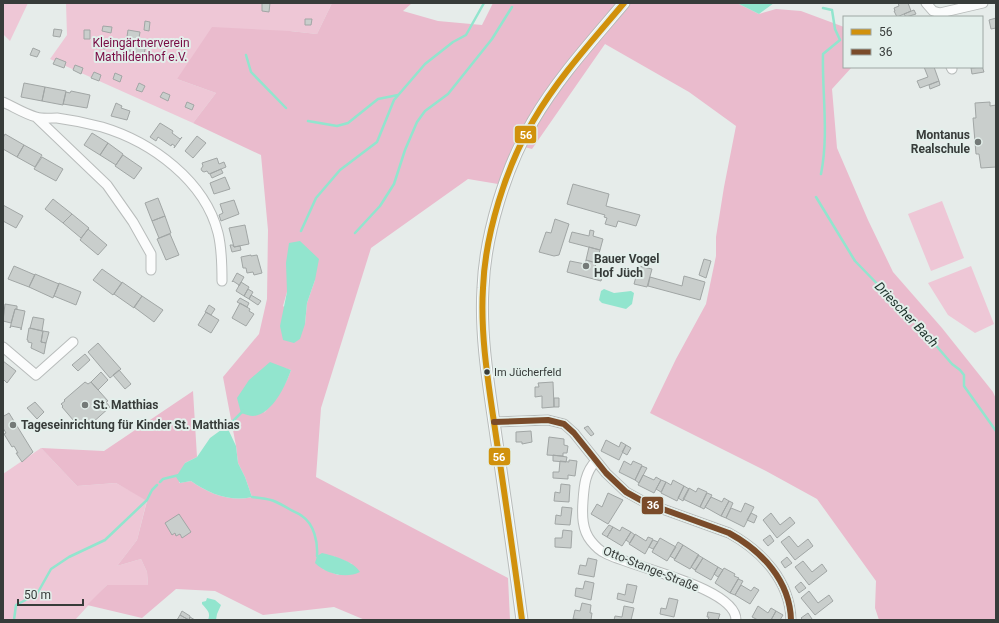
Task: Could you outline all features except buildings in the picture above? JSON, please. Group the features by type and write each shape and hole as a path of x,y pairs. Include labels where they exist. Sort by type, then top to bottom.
{"street":[{"path":"522,620 483,333 483,287 489,242 500,200 519,147 533,121 556,86 624,3"},
{"path":"926,3 937,15 983,3"},
{"path":"3,102 37,118 107,185 133,222 150,254 151,270"},
{"path":"37,118 56,118 82,122 104,128 140,143 156,153 184,176 201,196 209,210 218,232 222,255 222,282"},
{"path":"3,348 36,374 73,342"},
{"path":"494,422 548,420 564,424 574,433 596,461 617,484 636,498 729,533 740,539 766,560 780,580 789,604 791,620"},
{"name":"Otto-Stange-Straße","path":"596,461 589,469 586,478 582,512 584,526 592,542 605,554 666,574 715,595 729,604 735,613 736,620"}],"green space":[{"path":"3,3 28,3 10,41 3,34"},
{"name":"Kleingärtnerverein Mathildenhof e.V.","path":"66,3 332,3 317,34 290,31 177,79 216,93 193,123 50,59 67,35"},
{"path":"942,201 964,258 931,271 908,214"},
{"path":"971,266 994,324 975,333 948,315 928,283"},
{"path":"41,448 77,486 116,483 147,500 137,540 117,566 141,559 147,572 148,585 107,585 75,620 3,620 3,474"}],"shaded area":[{"path":"332,3 412,3 403,11 438,21 482,25 493,3 737,3 759,14 776,9 801,11 843,27 843,68 851,68 832,89 837,148 868,220 893,272 942,328 993,392 996,399 996,620 879,620 875,608 876,581 817,499 766,471 650,413 676,359 706,304 716,256 716,237 736,126 689,92 605,44 532,149 517,145 498,184 468,179 371,248 321,408 316,477 508,578 510,620 365,620 334,607 263,615 215,591 176,589 142,618 87,605 107,585 148,585 147,572 141,559 117,566 137,540 147,501 116,483 77,486 41,448 104,451 193,391 197,457 185,463 179,483 191,481 205,490 228,498 252,497 238,463 223,377 259,334 267,299 268,230 261,155 193,123 216,93 177,79 212,27 317,34","holes":["315,280 307,303 305,324 283,306 287,292","284,368 291,370 286,382 280,393 264,413","333,556 352,564 338,575 323,569"]},
{"path":"737,3 774,3 759,14"},
{"path":"300,241 319,259 315,280 307,303 305,324 300,339 294,343 283,340 280,326 287,292 286,263 289,243"},
{"path":"604,289 614,293 631,291 634,293 632,304 626,309 602,303 599,300 601,291"},
{"path":"270,362 291,370 282,391 272,405 260,414 253,416 241,413 237,398 249,380"},
{"path":"228,429 236,446 238,463 252,497 228,498 205,490 191,481 180,483 176,477 185,463 197,457 210,438 221,430"},
{"path":"322,553 348,562 360,572 349,575 330,573 315,563 317,556"},
{"path":"207,598 215,600 221,605 216,620 208,620 209,613 202,604 202,602 206,601"}],"waterway":[{"path":"301,231 316,198 340,170 377,142 394,100 425,64 453,42 466,35 484,3"},
{"path":"355,233 380,206 394,184 405,150 417,122 425,111 448,94 492,39 512,7"},
{"name":"Driescher Bach","path":"821,174 825,144 823,54 840,40 835,29 832,10 823,8"},
{"path":"246,55 251,72 286,108"},
{"path":"308,121 337,126 348,123 378,99 398,95"},
{"name":"Driescher Bach","path":"816,197 855,261 913,319 952,364 964,375 964,386 996,431"},
{"path":"226,432 232,422 243,411"},
{"path":"160,482 163,479 179,475"},
{"path":"14,620 16,605 37,594 51,569 69,557 105,540 147,500 152,490 157,485"},
{"path":"252,497 269,499 306,519 314,534 317,545 317,556"}],"transit line":[{"name":"56","path":"522,620 488,381 484,343 482,306 488,246 506,180 523,139 533,121 564,75 624,3"},
{"name":"36","path":"494,422 548,420 564,424 574,433 606,473 626,492 646,503 729,533 741,540 763,558 780,580 786,592 791,620"}],"place":[{"name":"Montanus Realschule","path":"978,142"},
{"name":"Bauer Vogel Hof Jüch","path":"586,266"},
{"name":"Im Jücherfeld","path":"487,372"},
{"name":"St. Matthias","path":"85,405"},
{"name":"Tageseinrichtung für Kinder St. Matthias","path":"13,425"}]}
